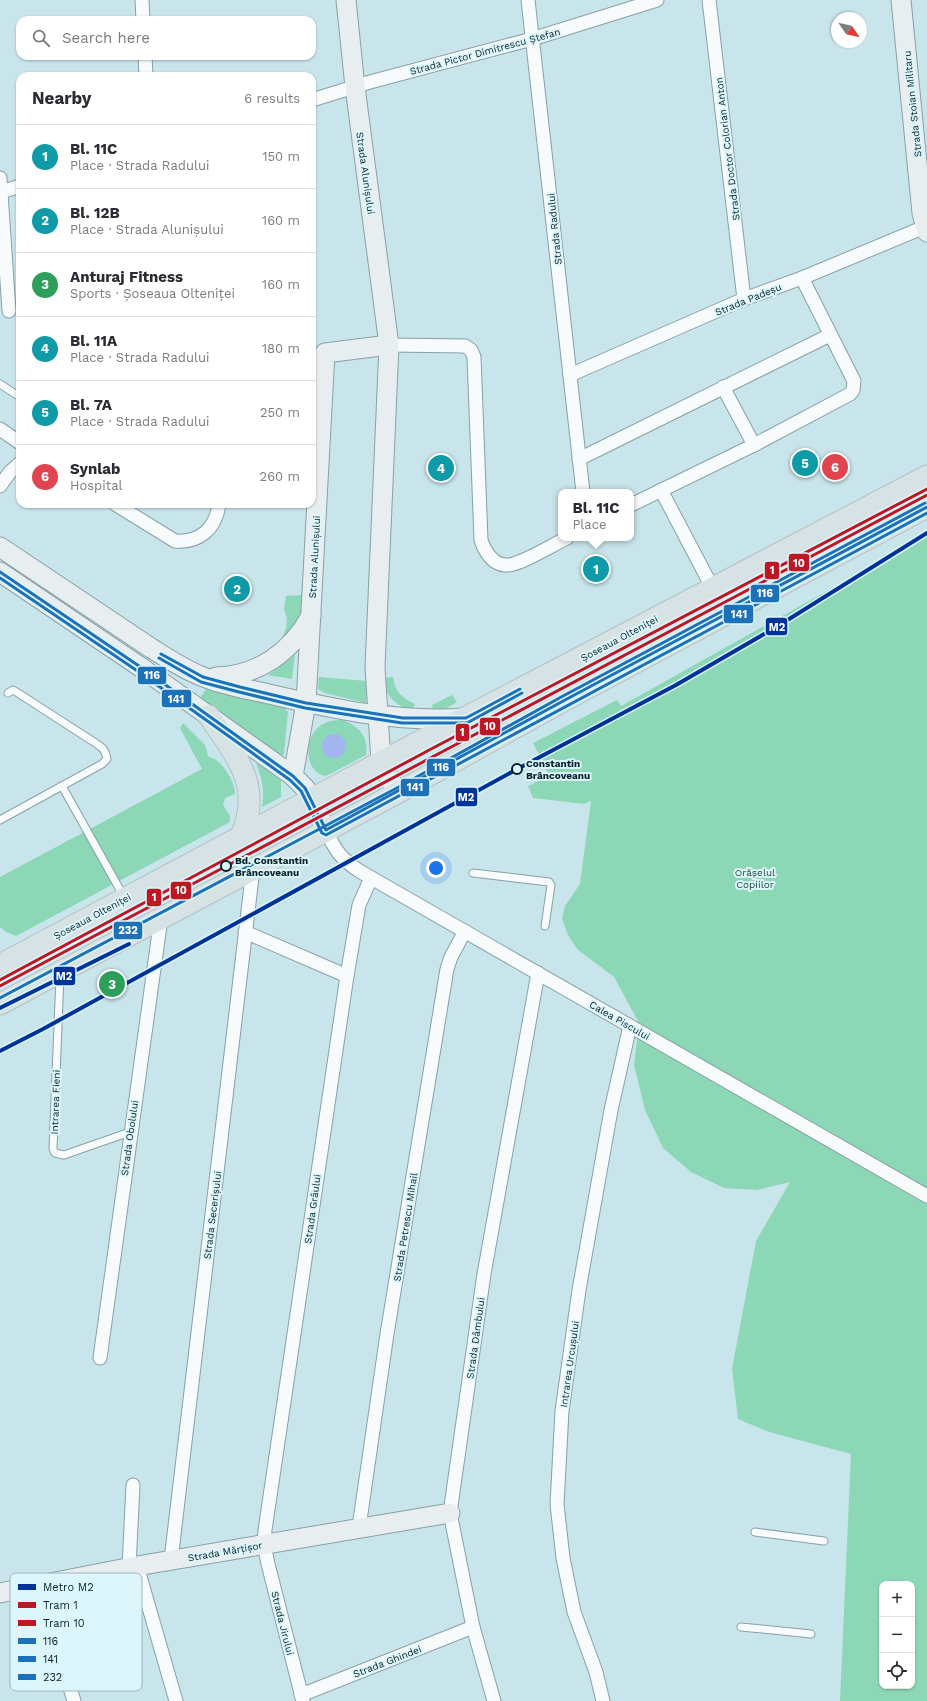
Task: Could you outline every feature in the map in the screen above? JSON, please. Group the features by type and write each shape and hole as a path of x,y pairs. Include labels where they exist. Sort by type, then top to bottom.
{"main road":[{"name":"Șoseaua Olteniței","path":"0,965 381,762 927,476"},
{"path":"2,998 60,971 161,918 397,792 572,696 927,507"},
{"path":"209,716 237,758 249,791 249,816 240,838"}],"street":[{"path":"142,0 143,16"},
{"name":"Strada Alunișului","path":"346,0 355,87 389,345 374,667 381,762 397,792"},
{"name":"Strada Radului","path":"528,0 583,489"},
{"name":"Strada Pictor Dimitrescu Ștefan","path":"316,99 532,39 657,0"},
{"name":"Strada Doctor Colorian Anton","path":"709,0 744,299"},
{"name":"Strada Stoian Militaru","path":"901,0 922,213 926,228"},
{"path":"145,60 146,72"},
{"path":"0,178 10,311"},
{"path":"1,192 16,187"},
{"name":"Strada Padeșu","path":"570,375 744,299 802,278 926,228"},
{"path":"634,504 844,399 853,390 854,381 802,278"},
{"path":"580,458 830,335"},
{"path":"389,345 465,346 471,350 474,357 481,540 486,552 501,564 512,565 561,541"},
{"name":"Strada Alunișului","path":"316,427 318,352 389,345"},
{"path":"723,387 754,444"},
{"path":"0,429 16,440"},
{"path":"0,486 16,467"},
{"path":"661,490 713,589"},
{"path":"121,508 174,541 184,542 197,538 207,532 213,525 218,515 219,508"},
{"name":"Strada Alunișului","path":"293,776 306,703 311,614 314,508"},
{"path":"0,547 151,648 176,664 203,677 306,703 377,715 422,719 466,718"},
{"path":"0,572 139,666 293,776 305,788 326,830"},
{"path":"203,677 234,676 247,673 271,661 292,644 304,629 311,614"},
{"name":"Calea Piscului","path":"326,830 334,849 345,861 371,878 927,1196"},
{"name":"Strada Secerișului","path":"171,1560 253,869"},
{"name":"Strada Grâului","path":"264,1544 347,976 359,906 371,878"},
{"name":"Strada Obolului","path":"100,1358 130,1132 161,918"},
{"name":"Strada Petrescu Mihail","path":"359,1527 387,1334 447,969 465,931"},
{"path":"245,932 347,976"},
{"name":"Strada Dâmbului","path":"494,1701 473,1627 450,1513 484,1274 538,973"},
{"name":"Intrarea Urcușului","path":"603,1701 596,1672 574,1612 563,1558 557,1504 562,1411 579,1290 599,1175 630,1026"},
{"path":"133,1485 133,1566 135,1573"},
{"name":"Strada Mărțișor","path":"98,1573 359,1527 450,1513"},
{"name":"Strada Jirului","path":"264,1544 302,1698"},
{"name":"Strada Mărțișor","path":"0,1593 10,1591"},
{"path":"142,1594 176,1701"},
{"name":"Strada Ghindei","path":"302,1698 473,1627"},
{"path":"71,1691 74,1701"}],"lane":[{"path":"0,384 16,394"},
{"path":"0,820 102,764 106,759 106,754 103,749 97,744 13,690 8,693"},
{"path":"62,786 125,899"},
{"path":"473,873 549,882 551,886 545,926"},
{"name":"Intrarea Fieni","path":"60,971 53,1148 55,1153 64,1155 130,1132"},
{"path":"755,1532 824,1541"},
{"path":"741,1626 811,1634"}],"green space":[{"name":"Orășelul Copiilor","path":"927,535 927,1701 840,1701 851,1454 769,1432 738,1419 732,1369 756,1241 790,1182 757,1190 724,1188 691,1172 663,1148 645,1110 634,1065 639,1023 614,977 577,949 568,935 562,918 565,906 580,884 591,801 584,804 533,798 528,786 549,775 533,743 617,700 621,706"},
{"path":"303,595 302,616 279,644 286,629 287,618 284,609 286,596"},
{"path":"295,655 292,679 268,675"},
{"path":"319,677 367,681 366,703 325,693 318,689"},
{"path":"393,677 397,691 406,699 415,704 412,711 396,703 386,690 384,678"},
{"path":"206,689 284,707 288,712 284,754 278,756 202,701 201,696"},
{"path":"452,695 457,702 444,710 433,710 432,705"},
{"path":"343,720 354,725 362,733 366,743 366,755 326,776 318,773 313,768 308,752 312,735 317,728 325,723"},
{"path":"183,723 205,745 208,756 215,759 226,770 231,780 235,794 225,798 223,805 230,816 230,822 16,936 6,932 0,927 0,877 202,769 180,728"},
{"path":"256,763 276,775 281,781 281,797 262,807 262,785"}],"water":[{"path":"334,734 342,738 346,746 342,754 334,758 326,754 322,746 326,738"}],"metro line":[{"name":"M2","path":"0,1051 43,1029 521,767 676,685 778,626 927,533"},
{"name":"M2","path":"0,1008 129,944"}],"tram line":[{"name":"1","path":"0,980 433,748 927,489"},
{"name":"10","path":"0,986 927,495"}],"transit line":[{"name":"232","path":"0,998 395,789 563,696 925,503"},
{"name":"116","path":"0,572 139,666 293,776 305,788 326,830 565,700 927,507"},
{"name":"141","path":"0,578 136,670 290,780 301,791 322,833 326,835 927,513"},
{"name":"116","path":"161,654 203,677 240,687 306,703 403,718 466,718 520,689"},
{"name":"141","path":"159,658 201,682 305,708 402,723 467,723 522,693"}],"place":[{"name":"Bl. 7A","path":"805,463"},
{"name":"Synlab","path":"835,467"},
{"name":"Bl. 11A","path":"441,468"},
{"name":"Bl. 11C","path":"596,569"},
{"name":"Bl. 12B","path":"237,589"},
{"name":"Constantin Brâncoveanu","path":"517,769"},
{"name":"Bd. Constantin Brâncoveanu","path":"226,866"},
{"name":"Anturaj Fitness","path":"112,984"}]}
